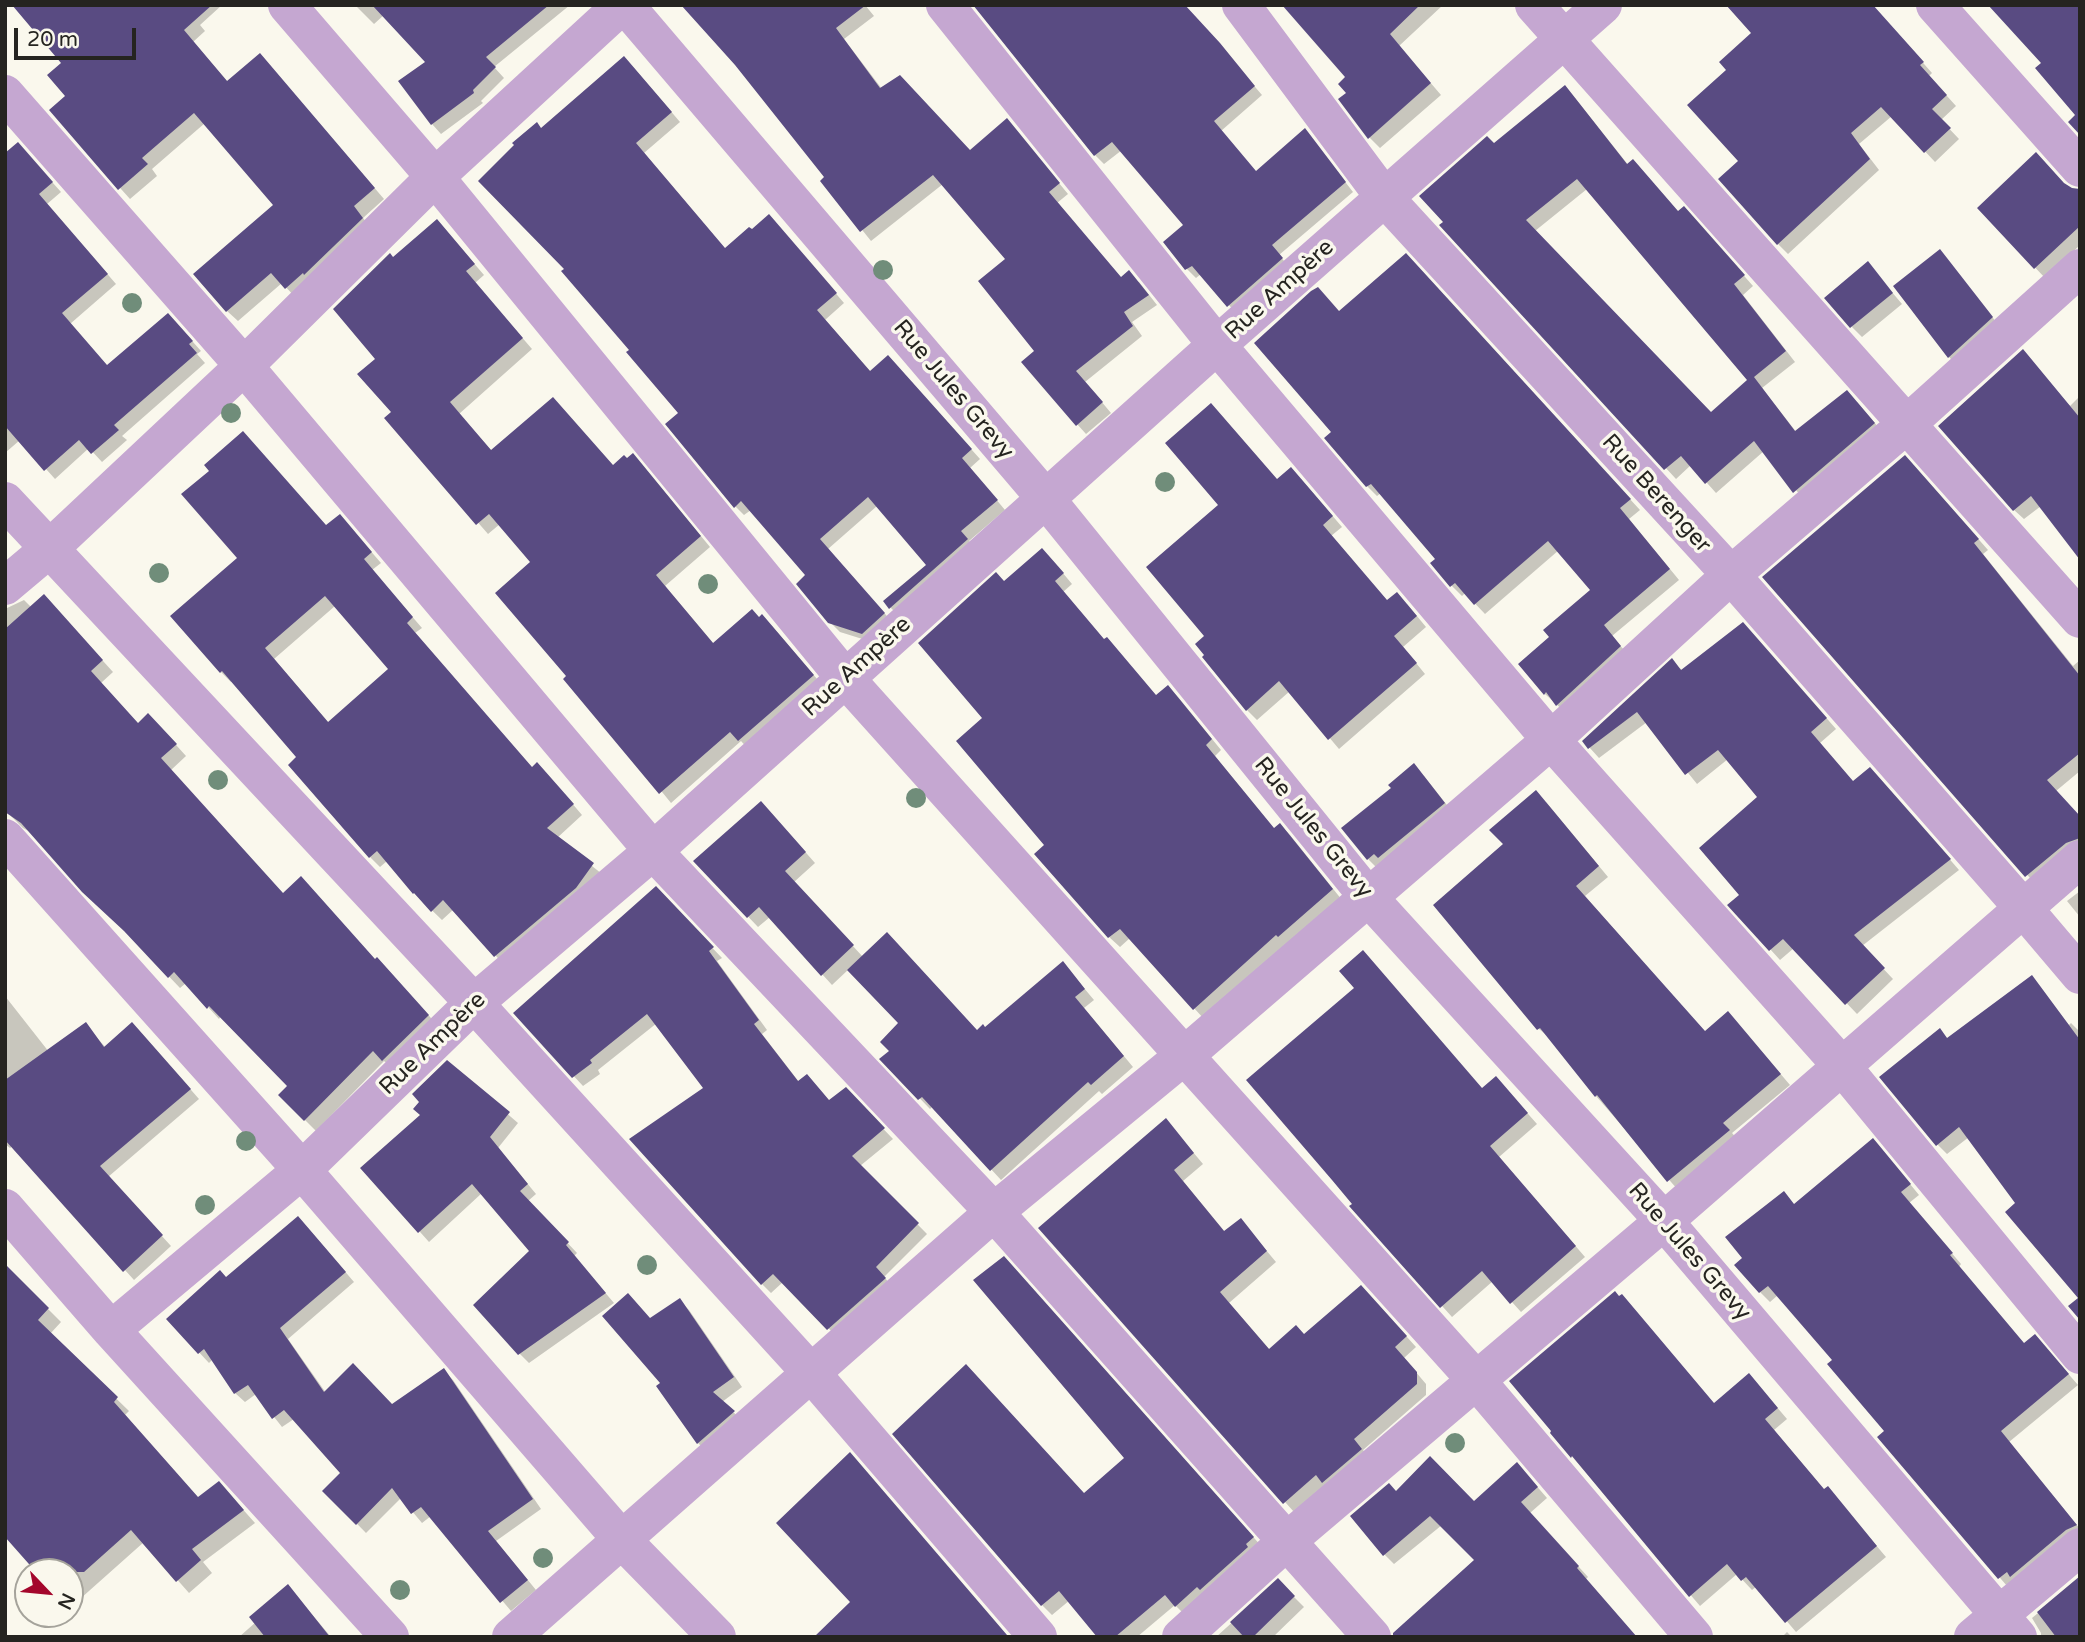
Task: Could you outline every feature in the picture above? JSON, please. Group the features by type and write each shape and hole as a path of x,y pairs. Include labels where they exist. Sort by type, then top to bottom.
{"street":[{"path":"287,5 435,177 845,678 1476,1380 1694,1637"},
{"path":"5,586 49,549 244,366 435,177 623,5"},
{"name":"Rue Jules Grevy","path":"623,5 1046,499 1369,898 1664,1221 1997,1629"},
{"path":"945,5 1217,345 1551,740 1841,1065 2080,1354"},
{"name":"Rue Berenger","path":"1241,5 1384,197 1731,575 2080,975"},
{"path":"1534,5 2080,619"},
{"name":"Rue Ampère","path":"111,1330 302,1171 474,1003 653,851 1217,345 1603,5"},
{"path":"1935,5 2080,168"},
{"path":"5,94 244,366 653,851 995,1212 1372,1637"},
{"path":"511,1637 995,1212 1185,1055 1551,740 1731,575 1908,423 2080,268"},
{"path":"5,501 474,1003 812,1374 1038,1637"},
{"path":"5,838 302,1171 622,1540 717,1637"},
{"path":"1181,1637 1287,1541 1664,1221 2080,859"},
{"path":"5,1208 111,1330 390,1637"},
{"path":"1997,1629 2080,1547"}],"building":[{"path":"12,5 212,5 184,30 227,81 260,53 375,188 354,206 363,218 304,275 303,273 285,289 271,273 226,312 193,274 273,205 194,113 142,158 148,164 118,190 49,110 65,96 47,75 61,63"},
{"path":"372,5 549,5 486,57 496,67 473,90 474,93 431,125 398,81 425,62"},
{"path":"681,5 866,5 836,28 880,88 900,75 970,150 1007,118 1060,183 1049,192 1121,277 1129,270 1149,295 1124,312 1133,326 1076,371 1103,402 1076,426 1021,362 1034,351 978,281 1005,259 933,175 860,232 820,181 824,177 735,65"},
{"path":"973,5 1185,5 1255,86 1214,121 1256,171 1305,128 1346,182 1272,245 1283,258 1227,307 1192,266 1185,270 1163,242 1183,225 1112,142 1094,156"},
{"path":"1282,5 1420,5 1390,34 1431,83 1368,139 1338,99 1346,93 1338,84 1345,77"},
{"path":"1726,5 1873,5 1924,62 1920,65 1947,95 1932,109 1951,128 1924,153 1881,107 1851,133 1870,159 1777,245 1718,179 1738,161 1687,105 1726,70 1719,62 1751,33"},
{"path":"1988,5 2080,5 2080,135 2068,122 2075,115 2035,68 2041,63"},
{"path":"624,56 672,112 636,143 725,248 769,214 837,293 817,310 870,371 888,355 972,449 962,458 998,500 961,531 968,539 889,609 883,601 926,565 868,497 820,539 885,613 862,634 828,623 796,584 805,575 741,501 734,508 665,424 678,413 626,352 629,350 561,271 564,269 478,181 514,145 512,143 537,122 541,128"},
{"path":"1565,85 1627,164 1633,159 1678,211 1684,206 1745,275 1734,284 1786,351 1754,377 1795,431 1847,390 1875,423 1793,493 1754,441 1705,484 1681,456 1664,470 1439,225 1443,222 1419,196 1487,136 1494,143","holes":["1577,179 1747,380 1711,412 1526,220"]},
{"path":"18,142 53,182 39,194 108,274 62,313 107,365 168,313 193,341 189,344 197,353 114,425 119,430 91,454 79,440 44,471 5,426 5,153"},
{"path":"2036,152 2064,183 2080,189 2080,226 2034,269 1977,208"},
{"path":"437,219 475,264 466,271 523,338 450,402 491,450 553,397 613,465 624,455 627,458 633,453 701,536 656,575 713,643 752,609 759,617 762,614 814,675 738,741 730,732 659,794 563,679 566,676 495,593 530,562 489,514 476,525 384,418 391,412 357,374 375,359 333,309 390,253 393,257"},
{"path":"1940,249 1993,317 1948,358 1893,286"},
{"path":"1406,253 1631,499 1620,508 1670,569 1604,625 1621,646 1556,706 1518,664 1549,637 1543,630 1590,590 1548,541 1474,605 1455,583 1450,587 1430,563 1435,559 1371,484 1366,487 1324,438 1331,432 1254,343 1318,287 1339,311"},
{"path":"1868,261 1893,293 1850,328 1824,298"},
{"path":"2023,349 2080,418 2080,560 2031,496 2013,511 1938,426"},
{"path":"1211,403 1277,479 1291,467 1333,516 1323,525 1387,600 1397,592 1417,616 1394,636 1417,663 1328,740 1279,681 1246,711 1202,657 1204,655 1195,644 1204,636 1146,567 1218,505 1165,443"},
{"path":"243,431 326,525 340,514 372,552 364,559 413,617 407,623 532,767 537,762 574,804 547,828 594,863 576,888 494,957 443,900 431,912 377,851 369,858 288,765 296,757 222,671 220,673 170,616 237,558 181,494 209,471 204,465","holes":["325,596 388,669 328,722 265,648"]},
{"path":"1905,455 1979,539 1974,543 2080,676 2080,753 2047,780 2080,816 2080,838 2066,843 2025,877 1762,577"},
{"path":"1042,548 1064,573 1055,581 1104,639 1107,637 1156,695 1168,685 1212,739 1206,745 1274,828 1280,823 1333,889 1278,937 1276,935 1193,1010 1120,929 1108,938 1034,854 1044,845 956,741 982,718 918,643 996,572 1004,581"},
{"path":"44,594 103,660 91,671 138,723 148,713 177,744 161,758 283,893 301,876 429,1015 382,1061 373,1051 304,1121 278,1095 287,1086 209,1006 207,1009 174,972 168,978 124,931 82,892 21,823 5,812 5,629"},
{"path":"1743,622 1827,718 1811,732 1853,781 1870,767 1951,859 1854,935 1885,968 1845,1005 1783,939 1769,951 1727,905 1739,895 1699,848 1757,797 1718,750 1685,775 1637,712 1588,749 1582,741 1672,658 1681,670"},
{"path":"1414,763 1445,803 1378,858 1374,854 1367,860 1341,828 1391,788 1388,785"},
{"path":"1536,790 1599,866 1576,886 1705,1031 1728,1011 1781,1074 1723,1123 1730,1130 1667,1182 1597,1095 1595,1097 1540,1028 1537,1030 1433,905 1503,844 1489,830"},
{"path":"761,801 806,852 785,871 854,945 821,976 759,907 747,918 693,861"},
{"path":"656,886 714,947 709,951 759,1020 754,1024 798,1081 807,1074 829,1100 846,1087 885,1128 852,1156 919,1223 876,1267 886,1278 827,1330 773,1274 761,1285 629,1139 703,1088 647,1014 572,1078 513,1013"},
{"path":"887,932 977,1030 983,1024 985,1027 1063,961 1085,989 1075,997 1124,1056 1091,1085 1088,1082 990,1171 922,1097 918,1100 879,1059 889,1051 880,1042 898,1023 847,970"},
{"path":"1363,950 1482,1088 1496,1076 1528,1113 1490,1146 1576,1246 1510,1304 1482,1271 1440,1308 1349,1206 1352,1204 1246,1080 1354,988 1339,971"},
{"path":"2032,975 2080,1040 2080,1320 2068,1306 2078,1298 2005,1212 2015,1203 1959,1127 1936,1146 1879,1077 1940,1028 1947,1038"},
{"path":"86,1022 104,1047 132,1022 191,1089 100,1166 163,1235 123,1272 5,1140 5,1080"},
{"path":"447,1060 510,1112 490,1137 528,1184 520,1191 569,1242 566,1245 606,1293 518,1355 473,1305 529,1251 472,1184 418,1233 360,1168 420,1115 413,1109 419,1102 412,1094"},
{"path":"1166,1118 1194,1153 1174,1170 1224,1231 1241,1218 1267,1251 1220,1292 1269,1349 1296,1325 1304,1334 1361,1285 1407,1336 1395,1347 1417,1372 1417,1384 1354,1439 1362,1449 1322,1483 1316,1475 1283,1504 1038,1228"},
{"path":"1873,1138 1911,1184 1901,1192 1953,1253 1950,1255 2024,1343 2035,1334 2069,1374 2001,1431 2077,1525 2066,1530 2010,1577 2007,1572 1998,1579 1877,1437 1884,1431 1827,1364 1832,1360 1768,1286 1759,1293 1734,1265 1742,1258 1725,1237 1784,1191 1794,1204"},
{"path":"298,1216 346,1272 280,1328 324,1392 353,1363 392,1404 444,1368 533,1499 488,1531 528,1580 500,1603 421,1507 411,1514 392,1488 356,1525 322,1491 340,1473 284,1410 272,1419 248,1385 234,1394 204,1349 198,1354 166,1319 220,1270 226,1277"},
{"path":"1004,1256 1254,1537 1246,1544 1248,1547 1200,1590 1197,1587 1175,1607 1165,1595 1115,1637 1097,1637 1059,1591 1041,1606 892,1434 966,1364 1084,1493 1124,1458 973,1280"},
{"path":"5,1264 49,1308 38,1320 118,1397 114,1402 198,1497 219,1481 244,1510 192,1549 201,1560 176,1582 131,1530 84,1572 84,1558 24,1558 5,1537"},
{"path":"1615,1291 1619,1296 1622,1294 1714,1403 1749,1373 1778,1408 1765,1419 1824,1489 1828,1486 1877,1546 1785,1623 1746,1577 1741,1581 1727,1564 1689,1597 1509,1381"},
{"path":"628,1293 650,1318 680,1298 734,1377 713,1392 735,1411 697,1444 656,1386 660,1383 602,1316"},
{"path":"850,1452 1007,1635 814,1637 850,1602 776,1523"},
{"path":"1430,1456 1474,1501 1517,1462 1538,1487 1521,1502 1579,1566 1577,1568 1637,1637 1393,1637 1393,1633 1474,1560 1430,1516 1383,1556 1350,1516 1389,1483 1396,1491"},
{"path":"2080,1576 2080,1637 2056,1637 2037,1612"},
{"path":"1278,1578 1295,1596 1253,1637 1244,1637 1230,1622"},
{"path":"288,1584 330,1637 265,1637 249,1617"}]}
